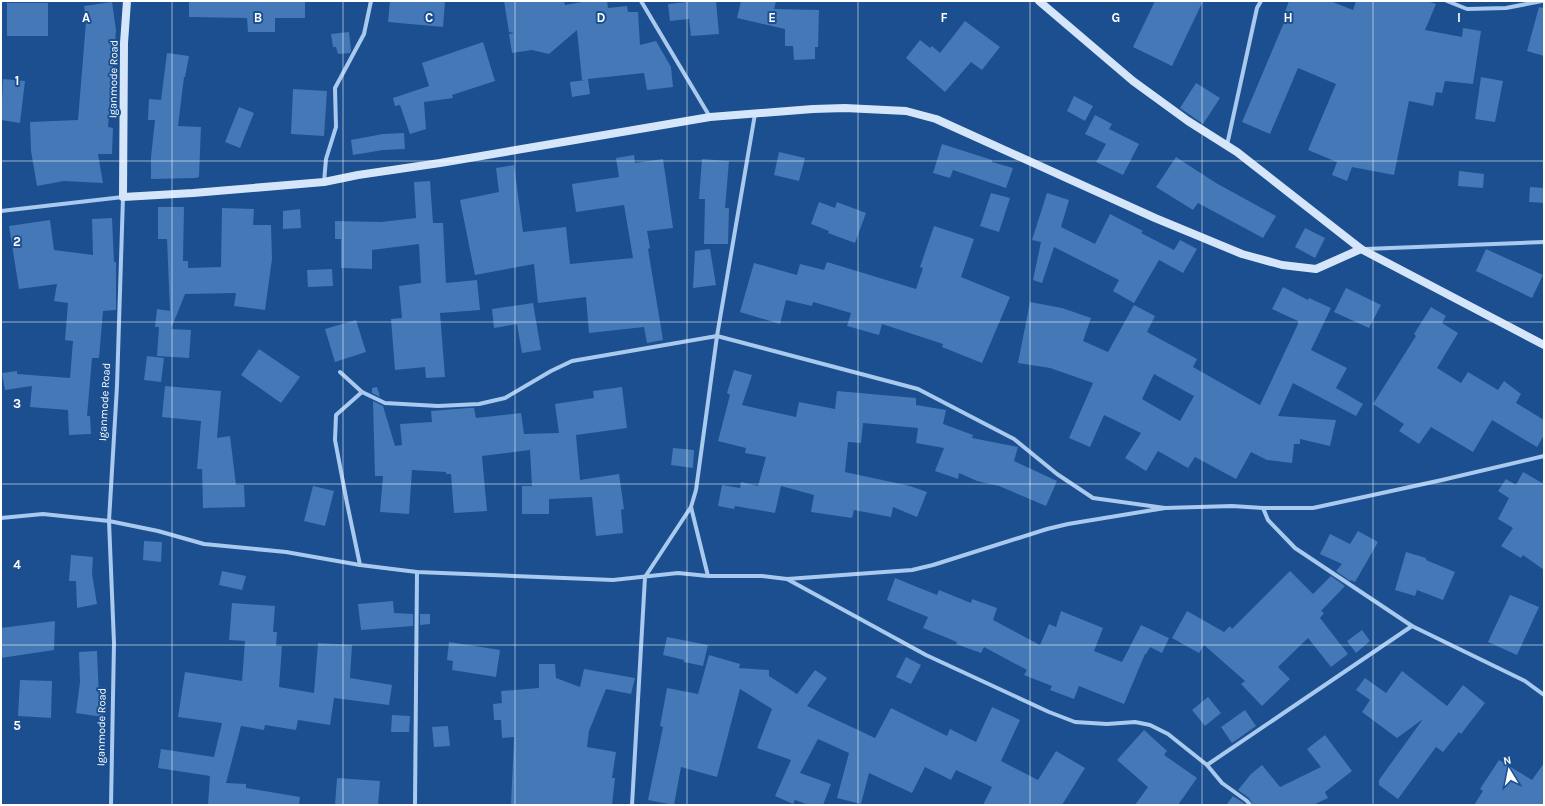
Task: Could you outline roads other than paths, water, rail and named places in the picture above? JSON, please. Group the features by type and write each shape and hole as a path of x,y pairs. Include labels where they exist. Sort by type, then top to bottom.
{"street":[{"name":"Iganmode Road","path":"111,805 114,643 109,521 117,386 123,197 124,44 127,1"},
{"path":"324,182 326,159 336,127 335,88 364,34 371,1"},
{"path":"641,1 710,117"},
{"path":"1227,145 1257,8 1261,1"},
{"path":"1447,1 1468,9 1506,8 1542,1"},
{"path":"1043,3 1132,81 1188,121 1227,145 1361,249 1544,345"},
{"path":"1,211 123,197 193,193 324,182 358,174 440,164 710,117 845,108 906,111 936,119 1154,218 1242,254 1282,265 1316,269 1361,249 1544,242"},
{"path":"632,805 645,577 691,507 698,476 717,336 755,114"},
{"path":"340,372 362,392 386,403 438,406 479,404 505,398 551,371 572,362 717,336 918,389 1014,439 1057,474 1093,498 1165,508"},
{"path":"360,565 346,503 336,440 336,416 362,392"},
{"path":"1,518 43,514 109,521 158,530 204,544 286,552 360,565 417,572 586,580 613,580 678,573 708,576 755,576 787,579 912,570 1047,529 1068,524 1165,508 1232,506 1263,508 1313,508 1544,456"},
{"path":"691,507 708,576"},
{"path":"1263,508 1268,520 1295,548 1412,626 1524,681 1544,695"},
{"path":"415,805 417,572"},
{"path":"787,579 926,655 1023,700 1075,722 1107,724 1135,722 1150,725 1168,734 1207,765 1222,783 1247,801 1250,805"},
{"path":"1207,765 1412,626"}]}
